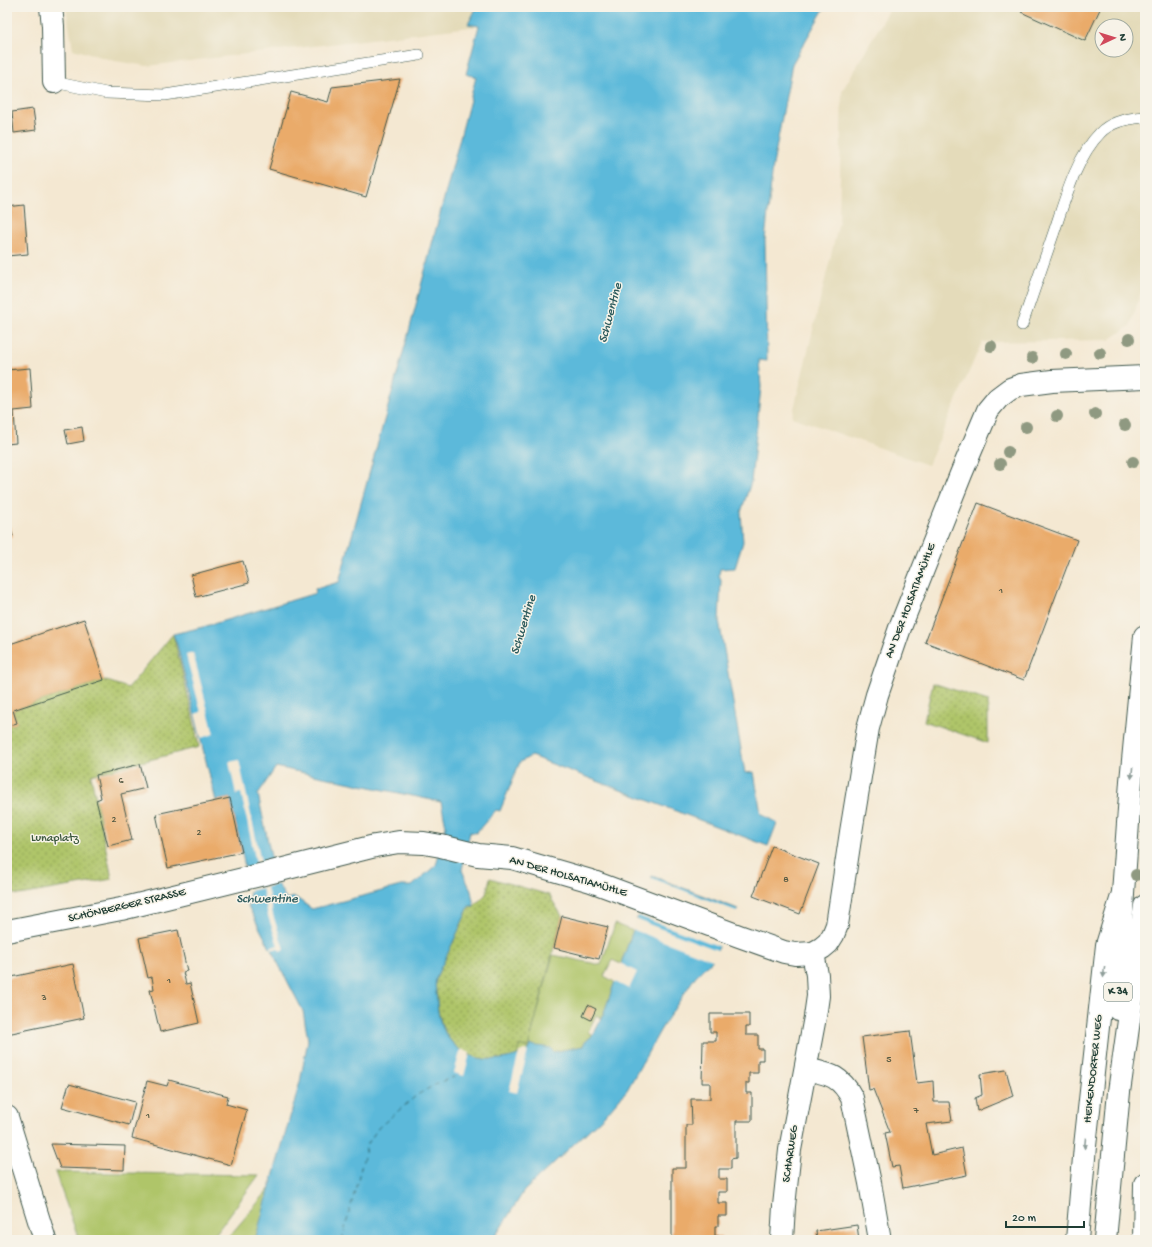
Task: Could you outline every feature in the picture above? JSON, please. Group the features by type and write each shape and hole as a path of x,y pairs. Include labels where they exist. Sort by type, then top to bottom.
{"main road":[{"path":"51,7 53,26 54,82"},
{"name":"AN DER HOLSATIAMÜHLE","path":"246,878 375,846 399,842 417,843 440,846 478,856 512,858 591,881 784,952 795,954 813,953 822,948 828,943 837,925 868,728 887,663 961,474 988,410 998,398 1010,389 1021,385 1052,381 1145,377"},
{"name":"HEIKENDORFER WEG","path":"1077,1240 1085,1146 1107,945 1123,893 1131,781 1145,636"},
{"name":"SCHÖNBERGER STRASSE","path":"7,931 121,909 246,878"},
{"name":"K 34","path":"1118,1092 1118,983 1123,893"},
{"name":"K 34","path":"1105,1240 1118,1092 1145,906"},
{"path":"813,953 817,975 818,996 806,1069 826,1073 838,1079 846,1087 852,1098 870,1183 880,1240"},
{"name":"SCHARWEG","path":"782,1240 790,1150 796,1113 806,1069"},
{"path":"7,1117 45,1240"},
{"path":"1144,1240 1145,1184"}],"lane":[{"path":"54,82 106,93 165,95 419,56"},
{"path":"1022,325 1072,179 1090,146 1100,132 1113,124 1132,118 1145,117"}],"shaded area":[{"path":"66,7 477,7 469,23 479,26 147,66 115,61 73,49"},
{"path":"891,7 1145,7 1145,280 1130,326 1109,340 982,342 928,465 792,417 839,222 842,91"}],"green space":[{"name":"Lunaplatz","path":"173,634 199,747 91,775 112,879 19,895 7,892 7,726 17,723 13,710 104,680 128,688"},
{"path":"933,683 988,701 988,743 924,721"},
{"path":"490,878 549,895 562,916 528,1048 520,1045 517,1056 501,1060 486,1060 473,1057 461,1051 452,1042 444,1031 439,1016 435,987 435,981 438,973 469,906 474,906 486,894"},
{"path":"615,924 633,931 621,964 612,960 604,976 615,982 602,1018 596,1015 588,1032 593,1035 584,1043 583,1046 553,1052 529,1051 517,1056 520,1045 528,1047 553,955 601,965"},
{"path":"55,1172 259,1175 211,1240 79,1240"},
{"path":"271,1187 255,1240 226,1240"}],"water":[{"name":"Schwentine","path":"477,7 825,7 792,64 773,165 765,240 767,361 759,360 761,387 751,482 741,512 743,542 735,568 720,569 719,575 721,580 719,620 745,773 754,772 761,814 777,823 768,846 531,756 520,762 500,811 496,810 476,833 470,832 462,870 471,891 474,906 469,906 436,979 435,985 440,1021 447,1036 456,1047 481,1059 496,1059 512,1057 528,1051 530,1045 551,1048 553,1052 583,1046 584,1043 593,1035 602,1018 652,876 738,909 712,961 695,977 661,1029 627,1090 607,1113 524,1191 493,1240 255,1240 300,1082 308,1040 303,1011 248,906 250,890 230,798 216,801 173,634 203,627 316,593 315,589 339,582 408,335 476,77 466,74 479,26 468,24","holes":["276,767 441,802 446,826 436,865 412,886 401,886 312,909 295,897 286,899 277,885 258,794"]}],"pier":[{"path":"193,653 214,734 201,738 195,714 201,712 186,655"},
{"path":"239,760 262,866 275,864 279,884 267,887 273,915 284,949 280,951 278,948 271,950 270,948 278,945 268,916 262,888 249,891 244,870 257,867 241,793 236,794 229,762"},
{"path":"649,877 739,912 721,947 636,915"},
{"path":"635,919 720,951 715,961 631,929"},
{"path":"620,963 637,972 629,989 613,981"},
{"path":"461,1049 470,1053 464,1076 454,1073"},
{"path":"525,1050 528,1051 517,1093 509,1091 519,1053"}],"building":[{"path":"1023,7 1101,7 1096,18 1094,18 1094,22 1085,41 1021,12"},
{"path":"400,79 366,197 269,169 291,92 328,102 332,87"},
{"path":"33,109 36,130 14,133 12,112"},
{"path":"24,205 28,254 7,256 7,207"},
{"path":"30,368 33,409 14,411 16,443 7,444 7,370"},
{"path":"82,427 84,441 68,444 65,430"},
{"path":"978,503 1077,540 1024,680 925,642"},
{"path":"7,527 10,527 13,536 7,538"},
{"path":"243,561 249,583 196,597 191,575"},
{"path":"84,619 104,680 13,710 17,723 7,726 7,645"},
{"path":"140,764 146,788 121,794 132,840 108,846 96,800 101,798 96,775"},
{"path":"230,798 242,852 168,868 156,814"},
{"path":"772,846 819,864 800,914 753,896"},
{"path":"562,916 608,927 599,959 554,948"},
{"path":"178,930 187,971 183,972 186,984 190,983 199,1023 160,1032 150,990 154,989 152,977 148,978 139,938"},
{"path":"73,964 84,1018 7,1034 7,978"},
{"path":"588,1005 596,1009 591,1020 583,1016"},
{"path":"710,1014 749,1014 749,1027 746,1027 746,1035 758,1035 758,1049 763,1049 763,1060 758,1060 758,1073 749,1073 749,1083 746,1083 746,1093 752,1093 752,1121 736,1121 736,1158 731,1159 731,1169 719,1169 719,1179 727,1179 727,1192 718,1192 718,1203 727,1203 727,1216 718,1216 718,1226 715,1226 715,1236 721,1236 721,1240 672,1240 672,1168 686,1168 686,1125 692,1125 691,1099 710,1099 710,1083 702,1083 703,1041 716,1041 716,1032 710,1032"},
{"path":"910,1031 917,1083 933,1081 934,1102 949,1102 952,1121 926,1124 932,1155 962,1148 967,1175 903,1188 899,1166 892,1167 885,1133 890,1132 873,1089 869,1090 862,1037"},
{"path":"1006,1070 1013,1096 977,1111 975,1098 982,1095 980,1074"},
{"path":"169,1080 228,1096 226,1104 247,1110 231,1165 132,1138 147,1081 167,1086"},
{"path":"69,1084 135,1102 129,1125 62,1107"},
{"path":"51,1144 125,1146 124,1170 60,1168"},
{"path":"857,1225 859,1240 817,1240 816,1231"}],"ferry route":[{"path":"342,1240 367,1145 378,1128 417,1095 438,1083 459,1075"}]}
